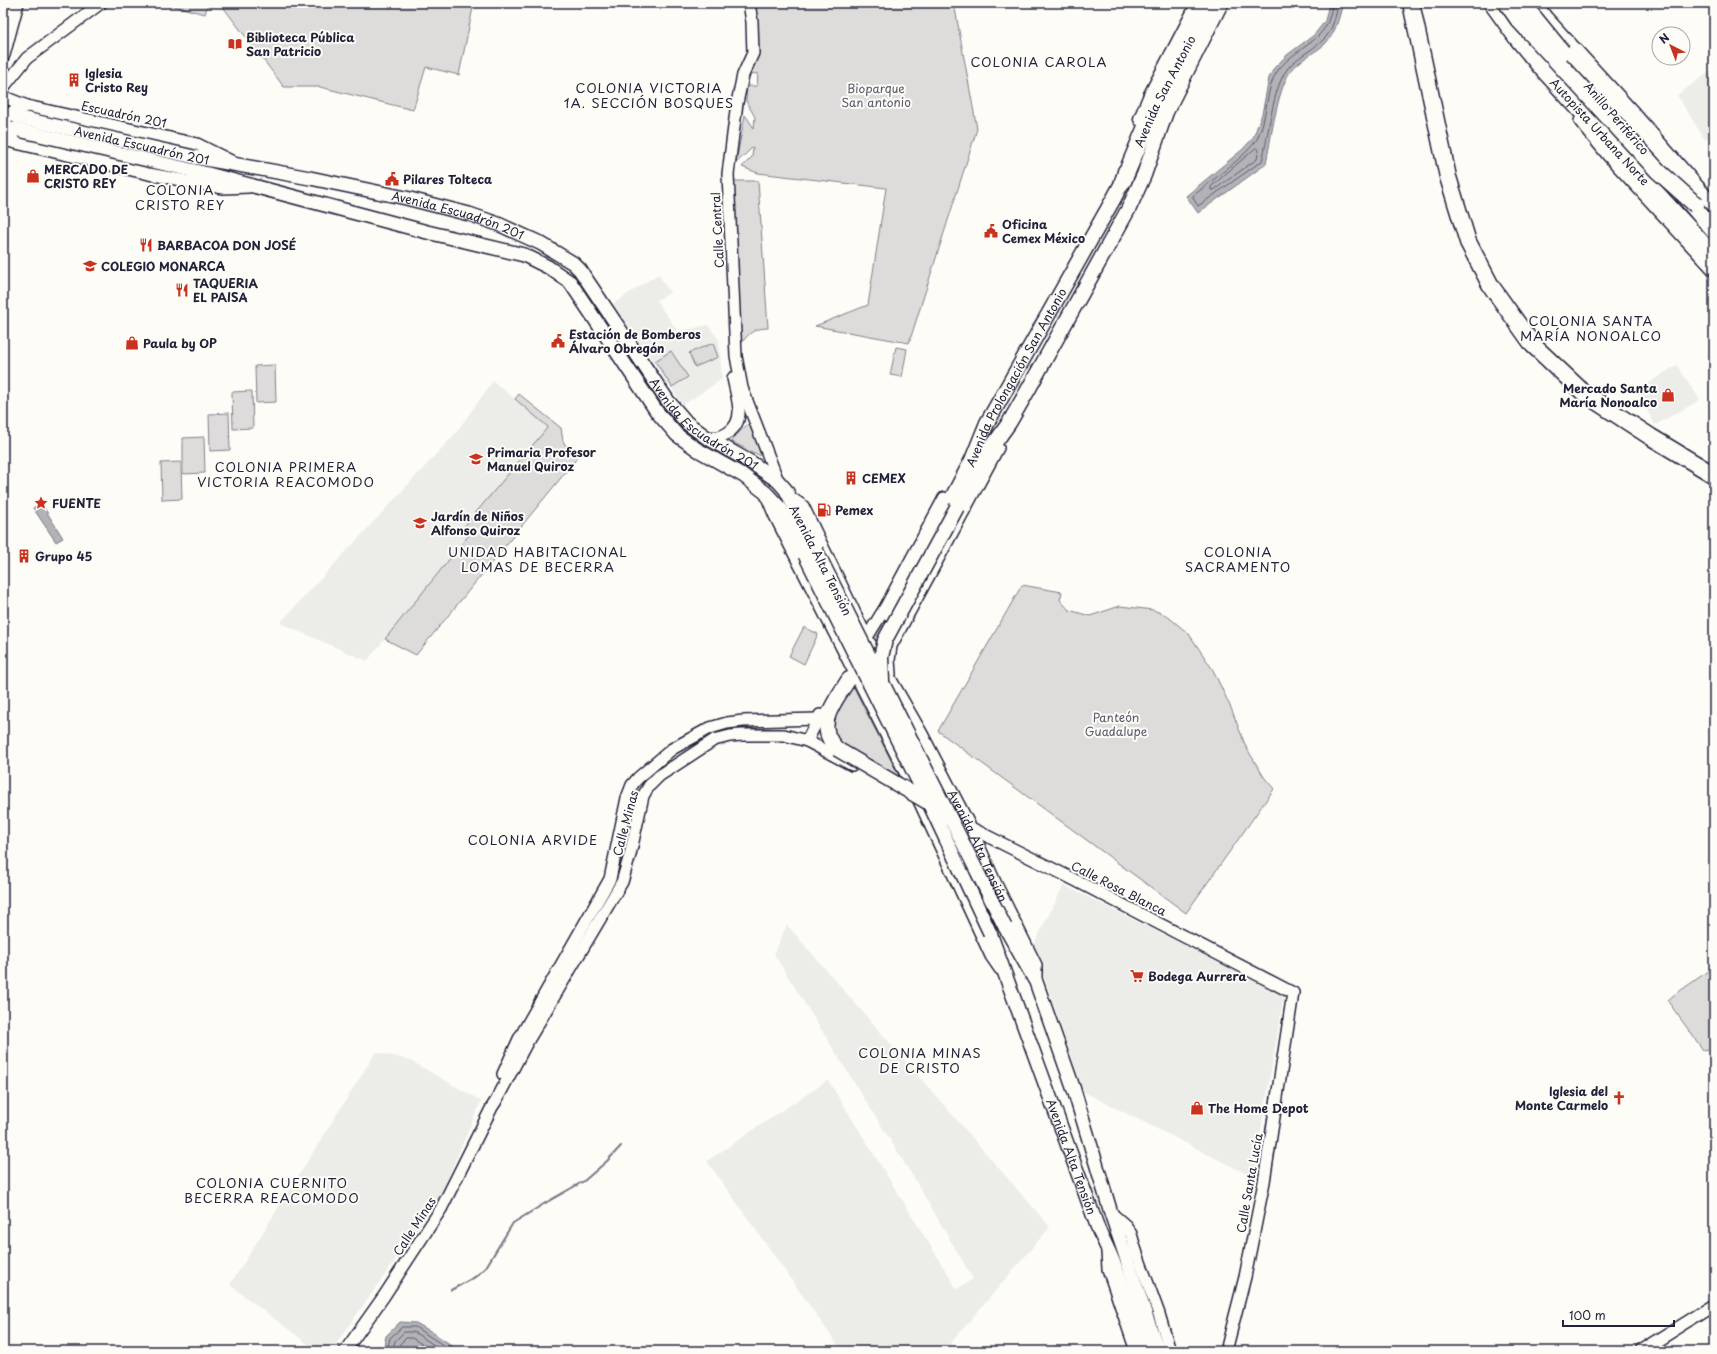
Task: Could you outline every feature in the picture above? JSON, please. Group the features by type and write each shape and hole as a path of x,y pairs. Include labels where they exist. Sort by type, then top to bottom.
{"highway":[{"name":"Avenida San Antonio","path":"1123,181 1154,108 1210,3"},
{"path":"1411,3 1448,177 1468,242 1491,286 1533,345 1585,394 1651,437 1714,475"},
{"name":"Autopista Urbana Norte","path":"1492,3 1517,38 1540,66 1714,256"},
{"name":"Anillo Periférico","path":"1501,3 1527,39 1714,256"},
{"path":"1518,3 1571,52 1626,125 1665,164 1696,205 1714,225"},
{"path":"1518,3 1518,19 1658,171 1696,205"},
{"name":"Autopista Urbana Norte","path":"1518,3 1600,95 1603,103 1626,125"},
{"name":"Anillo Periférico","path":"1518,3 1714,231"}],"main road":[{"path":"3,55 17,3"},
{"name":"Avenida Prolongación San Antonio","path":"887,611 972,460 987,423 1123,181 1128,152 1151,95 1199,3"},
{"name":"Avenida Prolongación San Antonio","path":"1009,423 1129,208 1144,175 1166,112 1221,3"},
{"path":"1486,3 1491,13 1517,47 1603,148 1714,256"},
{"path":"1535,3 1546,18 1633,113 1714,206"},
{"name":"Avenida Escuadrón 201","path":"15,130 237,164 406,198 469,214 498,224 540,243 573,263 580,270 668,401 687,423 706,437 752,463 778,481 790,497"},
{"name":"Avenida Escuadrón 201","path":"15,130 208,174 427,232 524,255 551,269 570,282 657,412 677,435 698,450 744,476 766,492"},
{"path":"586,305 598,296"},
{"path":"886,679 881,657 886,640 957,506 989,451 1009,423"},
{"name":"Avenida Alta Tensión","path":"766,492 782,509 810,552 886,679 1005,927 1036,982 1074,1090 1111,1213 1158,1351"},
{"name":"Avenida Alta Tensión","path":"790,497 810,552 990,933 1099,1231 1107,1246 1144,1351"},
{"path":"849,672 826,721 827,736 837,749 929,803"}],"street":[{"path":"737,103 736,78 748,44 748,28 744,3"},
{"path":"737,103 743,75 753,53 752,22 749,3"},
{"path":"3,88 27,58 97,4"},
{"name":"Escuadrón 201","path":"3,95 9,100 27,106 197,144 237,164"},
{"name":"Calle Central","path":"737,103 728,174 736,356 742,388 778,481"},
{"path":"15,130 5,130 5,120 11,112 27,106"},
{"path":"3,140 15,130"},
{"name":"Calle Central","path":"706,437 716,438 726,435 734,428 738,420 739,411 731,372 736,356"},
{"name":"Avenida Prolongación San Antonio","path":"886,679 891,646 995,454 1009,423"},
{"name":"Avenida Alta Tensión","path":"766,492 775,516 849,672 897,756 928,819 991,956 1006,976"},
{"name":"Avenida Alta Tensión","path":"790,497 803,506 886,679 911,714 971,828 995,882 1036,965 1036,982"},
{"path":"887,611 887,614 893,620 905,620"},
{"path":"807,741 818,719 849,672 867,638 887,611"},
{"path":"849,672 867,669 872,673 891,704 911,714"},
{"name":"Calle Minas","path":"345,1351 384,1296 441,1209 492,1103 519,1039 610,879 626,805 632,785 651,766 678,745 710,728 727,723 743,721 818,719"},
{"name":"Calle Minas","path":"492,1103 496,1101 526,1044 622,882 630,855 643,796 649,786 659,776 714,740 742,735 784,735 807,741 887,785 902,789 913,788 944,777"},
{"path":"897,756 906,756 914,753 921,746 924,739"},
{"path":"626,805 640,810"},
{"name":"Calle Rosa Blanca","path":"928,819 971,828 1292,993"},
{"name":"Calle Santa Lucía","path":"1226,1351 1245,1277 1264,1182 1292,993"},
{"name":"Avenida Alta Tensión","path":"1111,1213 1126,1226 1131,1234 1159,1314 1170,1351"},
{"name":"Avenida Alta Tensión","path":"1107,1246 1108,1269 1136,1351"},
{"path":"1640,1351 1714,1305"}],"shaded area":[{"path":"1714,69 1714,134 1705,140 1677,95"},
{"path":"658,274 670,293 656,300 678,332 708,325 719,340 722,379 683,405 613,304"},
{"name":"Mercado Santa María Nonoalco","path":"1677,365 1700,400 1655,425 1636,391"},
{"path":"493,381 549,427 462,528 469,535 367,661 280,623 455,434"},
{"path":"1064,885 1284,995 1253,1177 1084,1092 1033,946"},
{"path":"787,925 1050,1227 944,1351 842,1351 707,1161 828,1080 957,1289 973,1279 917,1183 774,954"},
{"path":"376,1052 409,1060 481,1101 439,1198 331,1351 317,1351 230,1285"}],"green space":[{"path":"162,3 208,3 205,14"},
{"path":"220,3 474,3 459,75 426,67 413,110 320,87 284,87"},
{"name":"Bioparque San antonio","path":"751,3 954,3 977,129 909,343 815,326 868,305 886,188 758,173 742,167 752,157 753,147 736,163 745,115 754,128 755,117 746,101 747,86 757,86 758,74 747,73"},
{"path":"734,181 758,181 768,328 751,332 740,346"},
{"path":"713,343 718,357 695,367 689,353"},
{"path":"896,347 907,349 902,377 890,375"},
{"path":"671,351 688,377 672,387 655,361"},
{"path":"275,365 276,402 256,403 255,366"},
{"path":"252,391 253,428 233,429 232,392"},
{"path":"519,394 561,428 563,441 566,446 578,457 416,655 385,639 469,535 462,529 548,427 515,399"},
{"path":"229,413 230,450 210,451 209,414"},
{"path":"748,424 750,424 762,455 761,456 732,442 732,439"},
{"path":"204,437 205,473 183,474 183,438"},
{"path":"181,462 182,499 162,500 161,463"},
{"name":"Panteón Guadalupe","path":"1022,585 1062,592 1060,600 1069,610 1090,616 1120,606 1153,610 1166,615 1189,634 1213,670 1231,708 1246,747 1264,777 1274,789 1186,913 938,731"},
{"path":"804,627 818,634 804,664 789,656"},
{"path":"852,684 901,780 841,745 831,733 833,717"},
{"path":"1714,967 1714,1048 1703,1050 1667,1000"}],"water":[{"path":"1329,3 1343,3 1336,25 1328,41 1298,64 1285,80 1275,116 1266,164 1198,213 1186,196 1243,149 1253,138 1262,114 1269,78 1274,68 1287,55 1314,35 1325,21"},
{"path":"41,503 63,538 56,542 33,508"},
{"path":"400,1322 416,1323 460,1351 383,1351 386,1336"}],"waterway":[{"path":"451,1290 475,1277 486,1267 513,1223 584,1181 607,1161 621,1146"}],"tunnel":[{"path":"864,655 890,615"}],"place":[{"name":"Biblioteca Pública San Patricio","path":"235,44"},
{"name":"Iglesia Cristo Rey","path":"74,80"},
{"name":"MERCADO DE CRISTO REY","path":"33,176"},
{"name":"Pilares Tolteca","path":"392,179"},
{"name":"Oficina Cemex México","path":"991,231"},
{"name":"BARBACOA DON JOSÉ","path":"146,245"},
{"name":"COLEGIO MONARCA","path":"90,266"},
{"name":"TAQUERIA EL PAISA","path":"182,290"},
{"name":"Estación de Bomberos Álvaro Obregón","path":"558,341"},
{"name":"Paula by OP","path":"132,343"},
{"name":"Mercado Santa María Nonoalco","path":"1668,395"},
{"name":"Primaria Profesor Manuel Quiroz","path":"476,459"},
{"name":"CEMEX","path":"851,478"},
{"name":"FUENTE","path":"41,503"},
{"name":"Pemex","path":"824,510"},
{"name":"Jardín de Niños Alfonso Quiroz","path":"420,523"},
{"name":"Grupo 45","path":"24,556"},
{"name":"Bodega Aurrera","path":"1137,976"},
{"name":"Iglesia del Monte Carmelo","path":"1619,1098"},
{"name":"The Home Depot","path":"1197,1108"}],"district":[{"name":"COLONIA CAROLA","path":"1039,61"},
{"name":"COLONIA VICTORIA 1A. SECCIÓN BOSQUES","path":"649,94"},
{"name":"COLONIA CRISTO REY","path":"180,196"},
{"name":"COLONIA SANTA MARÍA NONOALCO","path":"1591,328"},
{"name":"COLONIA PRIMERA VICTORIA REACOMODO","path":"286,474"},
{"name":"UNIDAD HABITACIONAL LOMAS DE BECERRA","path":"538,558"},
{"name":"COLONIA SACRAMENTO","path":"1238,558"},
{"name":"COLONIA ARVIDE","path":"533,839"},
{"name":"COLONIA MINAS DE CRISTO","path":"920,1060"},
{"name":"COLONIA CUERNITO BECERRA REACOMODO","path":"272,1190"}]}
